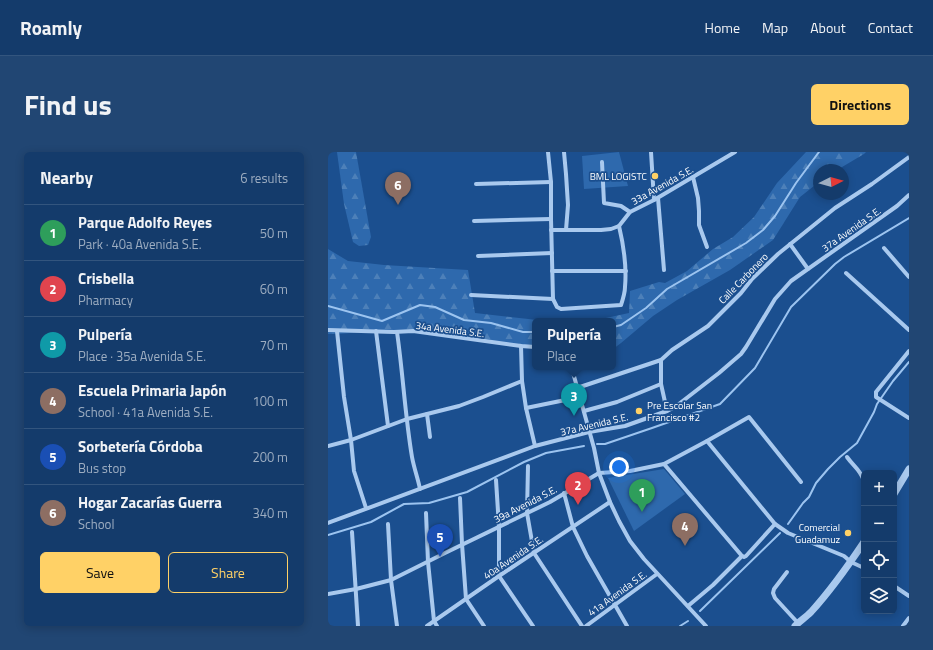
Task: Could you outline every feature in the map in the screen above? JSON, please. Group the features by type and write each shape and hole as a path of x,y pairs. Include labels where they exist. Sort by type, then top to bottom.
{"street":[{"path":"548,152 551,182 551,230 553,299 556,307 561,309 621,305 625,288 626,271 625,250 619,226 601,230 551,230"},
{"path":"564,152 568,205 566,230"},
{"path":"651,152 664,270"},
{"name":"33a Avenida S.E.","path":"619,226 630,212 656,199 735,152"},
{"name":"Calle Carbonero","path":"577,388 661,360 672,350 708,326 741,293 752,279 790,244 835,208 872,184 909,157"},
{"path":"602,162 604,203 621,206 630,212"},
{"path":"693,177 698,198 699,225 707,247"},
{"path":"476,184 551,182"},
{"name":"37a Avenida S.E.","path":"328,523 535,446 589,432 625,426 675,407 741,354 775,299 791,281 897,206 909,195"},
{"path":"474,221 551,219"},
{"path":"790,244 808,269"},
{"path":"884,248 909,277"},
{"path":"478,256 552,253"},
{"path":"552,271 626,271"},
{"path":"846,273 909,330"},
{"path":"471,295 553,299"},
{"name":"34a Avenida S.E.","path":"328,330 413,331 532,347"},
{"path":"337,331 354,471 366,508"},
{"path":"376,331 388,426"},
{"path":"397,332 412,458 420,489"},
{"path":"521,346 522,381 526,408 535,446"},
{"path":"909,351 876,392 876,397 909,418"},
{"path":"661,360 661,384 667,411"},
{"path":"571,370 594,448 599,473 619,521 630,541 657,574 705,626"},
{"path":"328,446 351,440 407,419 459,406 522,381"},
{"path":"584,412 617,402 661,384"},
{"path":"526,408 580,397"},
{"path":"427,414 430,437"},
{"name":"39a Avenida S.E.","path":"328,594 391,580 550,502 599,473 630,470 664,464 749,417 801,482"},
{"path":"707,441 775,524 788,533 844,556 851,562 861,567"},
{"path":"846,458 861,474"},
{"path":"664,464 742,556"},
{"path":"528,466 527,513 534,553 582,626"},
{"path":"897,489 909,469"},
{"path":"496,480 499,527 499,576 533,626"},
{"path":"564,493 573,527 587,556 627,626"},
{"path":"460,498 466,599 484,626"},
{"name":"40a Avenida S.E.","path":"427,626 610,502"},
{"path":"426,513 428,562 434,621 437,626"},
{"path":"388,524 391,580 397,626"},
{"path":"688,606 713,585 742,556 746,556 775,524"},
{"path":"352,532 358,626"},
{"path":"787,572 774,589 773,593 775,598 796,625 811,612 836,583 861,547"},
{"name":"41a Avenida S.E.","path":"586,626 657,574"},
{"path":"897,588 909,596"},
{"path":"903,626 909,618"}],"green space":[{"path":"337,152 356,152 371,237 368,245 359,246 353,242 344,204"},
{"path":"619,152 628,186 584,189 582,156"},
{"path":"806,152 866,152 847,164 813,164 813,187 800,197 773,240 730,270 677,300 653,316 616,347 616,318 606,318 629,313 630,291 659,282 665,283 687,271 713,249 733,237 754,217 777,183"},
{"path":"328,249 348,261 384,265 468,270 475,313 532,319 532,347 413,331 376,331 328,334"},
{"path":"664,469 685,494 634,531 608,478"}],"waterway":[{"path":"616,326 621,325 646,308 667,289 746,243 763,230 775,216 796,183 819,152"},
{"path":"597,444 605,444 720,404 755,368 791,307 844,257 909,218"},
{"path":"328,306 382,321 420,305 435,307 464,320 491,323 523,332 532,332"},
{"path":"788,524 809,497 816,483 840,457 857,443 877,404 893,381 909,362"},
{"path":"328,535 371,522 404,504 429,503 467,492 524,462 546,453 584,446"},
{"path":"700,611 780,533"},
{"path":"680,626 688,621"}],"place":[{"name":"BML LOGISTC","path":"655,176"},
{"name":"Hogar Zacarías Guerra","path":"398,205"},
{"name":"Pre Escolar San Francisco #2","path":"639,411"},
{"name":"Pulpería","path":"574,416"},
{"name":"Crisbella","path":"578,505"},
{"name":"Parque Adolfo Reyes","path":"642,512"},
{"name":"Comercial Guadamuz","path":"848,533"},
{"name":"Escuela Primaria Japón","path":"685,546"},
{"name":"Sorbetería Córdoba","path":"440,557"}]}
